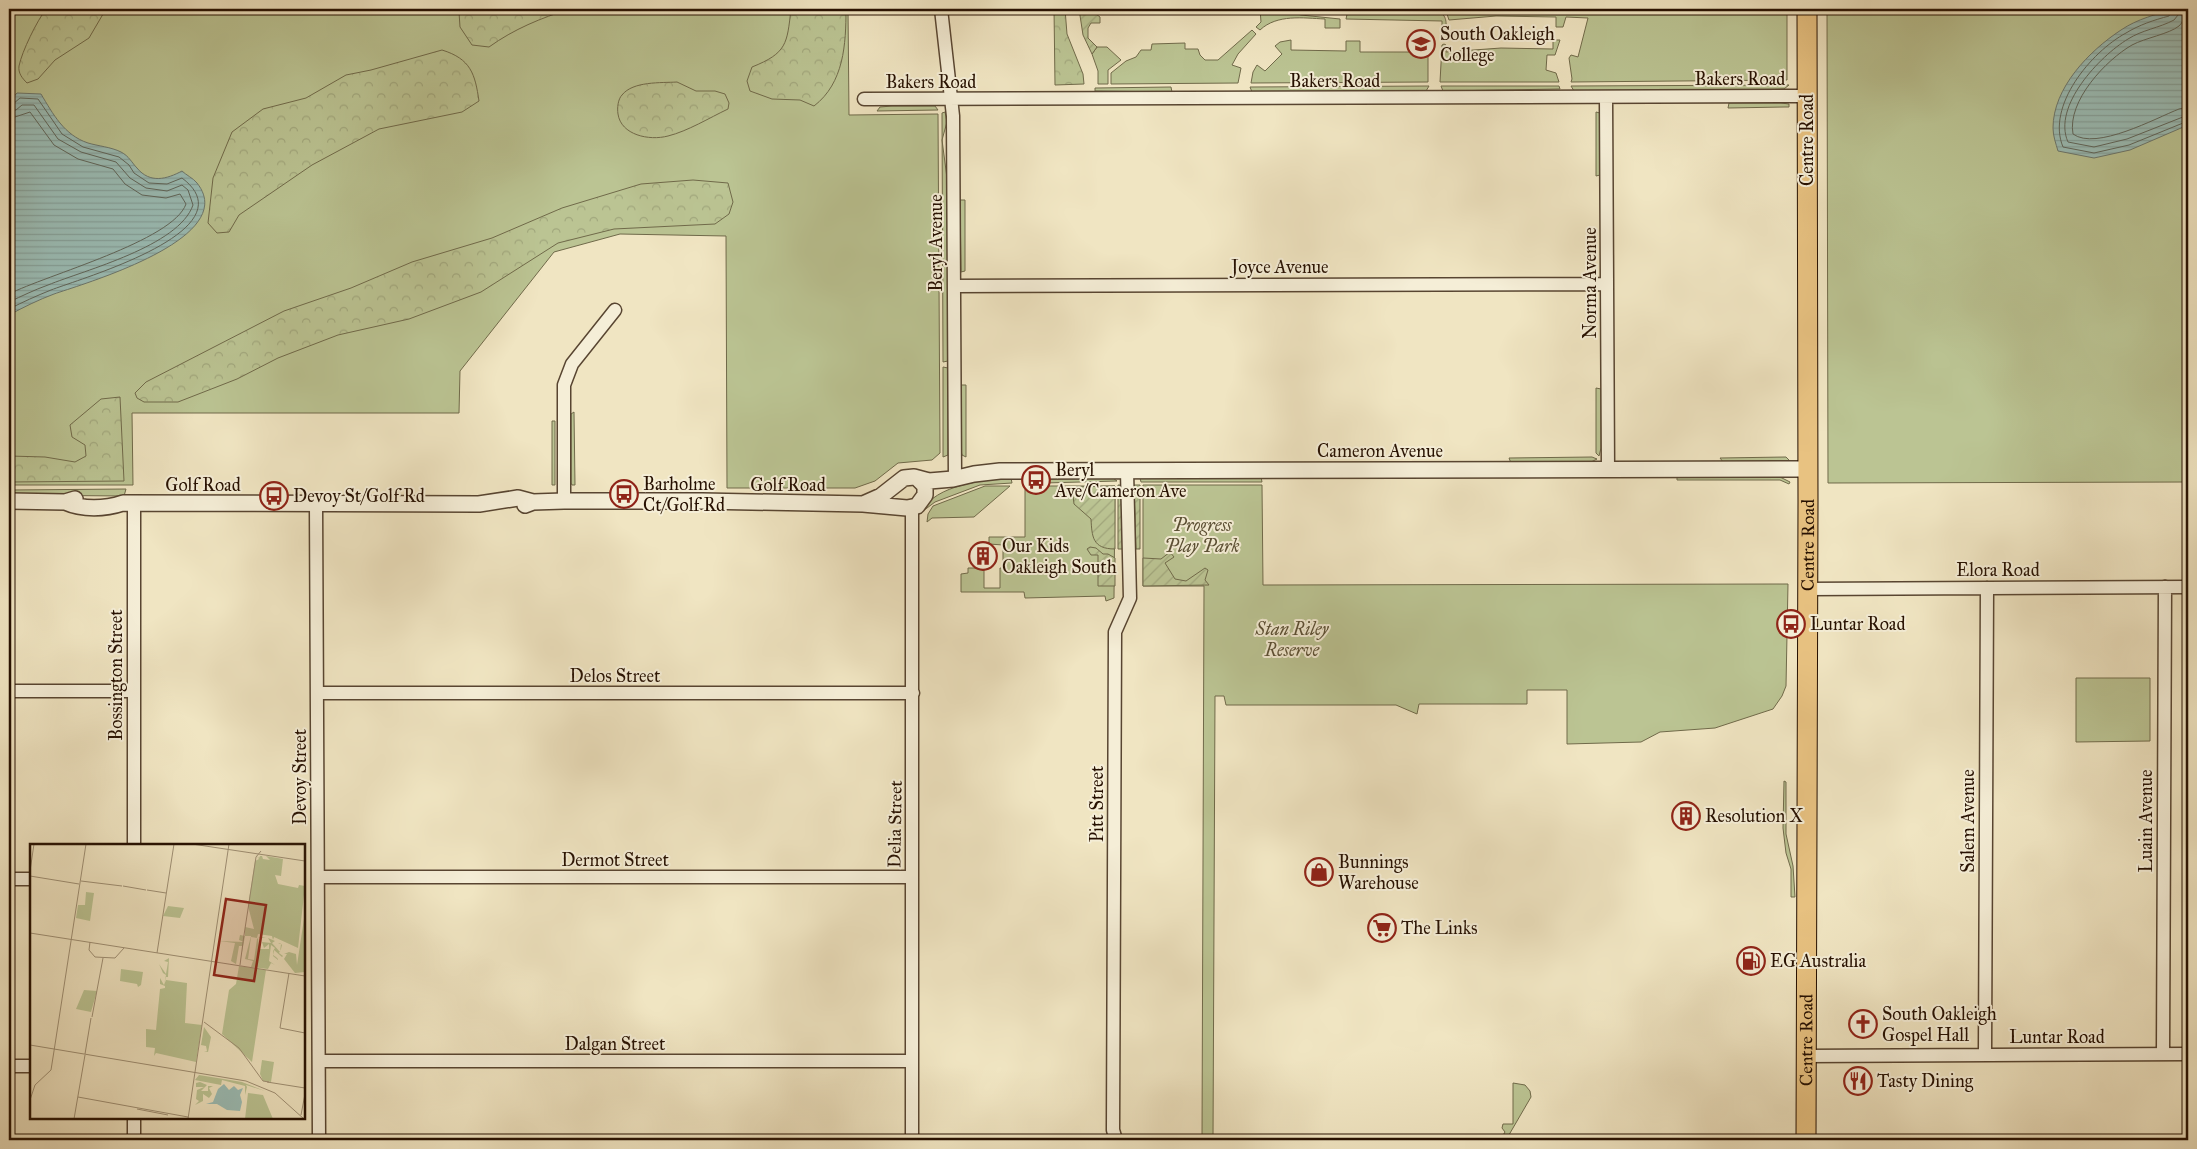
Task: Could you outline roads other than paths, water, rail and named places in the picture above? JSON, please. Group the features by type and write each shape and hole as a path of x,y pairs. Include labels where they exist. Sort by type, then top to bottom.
{"main road":[{"name":"Centre Road","path":"1806,1140 1808,589 1807,9"}],"street":[{"name":"Beryl Avenue","path":"941,9 953,116 954,479"},
{"name":"Bakers Road","path":"864,99 1807,96"},
{"name":"Norma Avenue","path":"1606,97 1608,469"},
{"name":"Joyce Avenue","path":"954,286 1607,284"},
{"path":"564,501 564,385 572,364 615,310"},
{"name":"Cameron Avenue","path":"918,479 954,479 1000,471 1808,469"},
{"name":"Pitt Street","path":"1116,1140 1112,1130 1115,632 1130,598 1127,471"},
{"path":"904,478 918,479 925,486 912,505 895,500 896,484 904,478"},
{"name":"Cameron Avenue","path":"912,505 948,486 954,479"},
{"name":"Golf Road","path":"863,504 881,496 896,484"},
{"name":"Golf Road","path":"9,501 65,502 77,498 112,498 128,504 492,503 507,498 518,498 534,502 863,504 878,507 912,505"},
{"name":"Bossington Street","path":"128,504 134,691 134,844"},
{"name":"Devoy Street","path":"316,504 319,1140"},
{"name":"Delia Street","path":"912,505 912,1140"},
{"name":"Luain Avenue","path":"2163,1054 2165,587"},
{"name":"Elora Road","path":"1808,589 2188,587"},
{"name":"Salem Avenue","path":"1985,1055 1987,588"},
{"path":"9,691 134,691"},
{"name":"Delos Street","path":"317,693 913,693"},
{"name":"Dermot Street","path":"318,877 912,877"},
{"path":"9,879 30,879"},
{"name":"Luntar Road","path":"1806,1056 2188,1054"},
{"name":"Dalgan Street","path":"319,1061 912,1061"},
{"path":"9,1066 30,1066"},
{"path":"134,1119 134,1140"}],"water":[{"path":"2175,9 2188,9 2188,125 2130,150 2094,158 2058,151 2053,131 2055,113 2059,99 2075,72 2097,49 2127,26"},
{"path":"17,93 41,94 60,123 72,135 88,143 121,152 147,176 165,178 182,171 197,183 205,203 198,222 180,239 154,255 125,269 48,296 9,315 9,102"}],"place":[{"name":"South Oakleigh College","path":"1421,44"},
{"name":"Beryl Ave/Cameron Ave","path":"1036,480"},
{"name":"Barholme Ct/Golf Rd","path":"624,494"},
{"name":"Devoy St/Golf Rd","path":"274,496"},
{"name":"Our Kids Oakleigh South","path":"983,556"},
{"name":"Luntar Road","path":"1791,624"},
{"name":"Resolution X","path":"1686,816"},
{"name":"Bunnings Warehouse","path":"1319,872"},
{"name":"The Links","path":"1382,928"},
{"name":"EG Australia","path":"1751,961"},
{"name":"South Oakleigh Gospel Hall","path":"1863,1024"},
{"name":"Tasty Dining","path":"1858,1081"}],"park label":[{"name":"Progress Play Park","path":"1202,535"},
{"name":"Stan Riley Reserve","path":"1292,639"}]}
